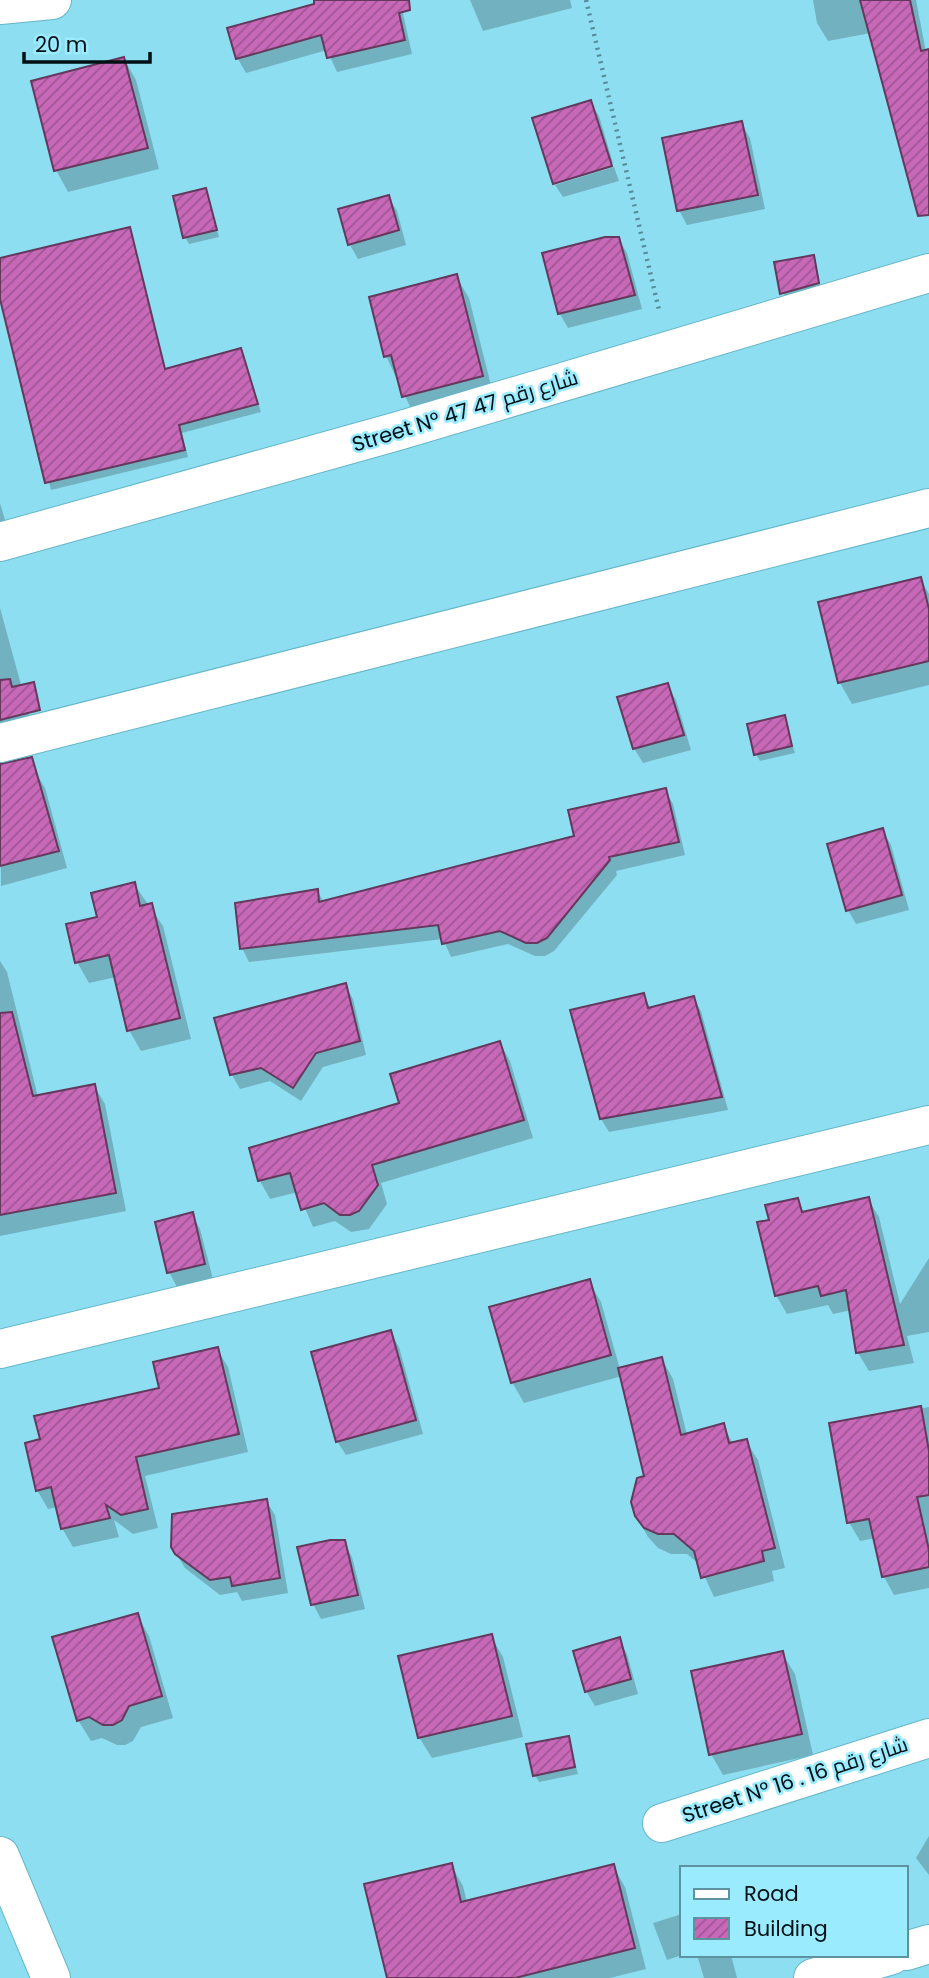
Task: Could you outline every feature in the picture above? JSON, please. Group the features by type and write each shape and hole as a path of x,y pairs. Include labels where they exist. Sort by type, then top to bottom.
{"street":[{"path":"0,5 52,0"},
{"name":"Street N° 47 شارع رقم 47","path":"0,542 398,431 929,273"},
{"path":"0,743 929,508"},
{"path":"0,1349 929,1125"},
{"name":"Street N° 16 . شارع رقم 16","path":"662,1823 929,1738"},
{"path":"0,1856 51,1978"},
{"path":"908,1950 929,1944"},
{"path":"813,1978 885,1957"}],"path":[{"path":"586,0 631,183 654,299 663,318"}],"building":[{"path":"314,0 409,0 410,10 399,13 405,40 327,58 321,35 236,59 227,28 314,4"},
{"path":"860,0 910,0 921,51 929,49 929,215 918,216"},
{"path":"124,57 148,148 54,171 31,81"},
{"path":"591,100 612,166 553,184 532,118"},
{"path":"742,121 758,195 677,211 662,138"},
{"path":"206,188 217,230 183,238 173,196"},
{"path":"389,195 399,230 348,245 338,209"},
{"path":"130,227 165,369 241,348 258,404 179,425 185,450 45,483 0,299 0,258"},
{"path":"605,237 619,237 635,295 558,314 542,253"},
{"path":"814,255 819,283 780,294 774,262"},
{"path":"457,274 483,376 402,397 391,355 384,357 369,297"},
{"path":"921,577 929,609 929,661 838,683 818,602"},
{"path":"10,679 12,687 34,682 40,710 0,720 0,680"},
{"path":"668,683 684,735 633,749 617,697"},
{"path":"785,715 792,746 754,755 747,724"},
{"path":"32,757 59,851 0,866 0,764"},
{"path":"666,788 679,842 609,857 610,860 547,938 537,943 526,943 500,931 442,944 438,925 240,949 235,903 318,889 319,902 574,836 568,810"},
{"path":"883,828 902,895 846,911 827,844"},
{"path":"135,882 140,906 152,903 180,1018 127,1031 109,955 75,963 66,924 97,917 91,893"},
{"path":"346,983 360,1041 316,1053 293,1088 261,1068 230,1075 214,1018"},
{"path":"644,993 648,1008 694,996 722,1097 600,1119 570,1010"},
{"path":"12,1012 33,1096 95,1084 116,1193 0,1215 0,1013"},
{"path":"500,1041 524,1120 372,1165 378,1185 359,1211 350,1215 340,1215 324,1203 301,1210 290,1173 258,1181 249,1148 399,1103 390,1074"},
{"path":"869,1197 904,1345 856,1353 846,1290 821,1296 818,1286 775,1296 757,1222 769,1220 765,1205 798,1198 802,1212"},
{"path":"193,1212 205,1264 167,1273 155,1222"},
{"path":"590,1279 611,1355 511,1383 489,1307"},
{"path":"391,1330 416,1420 336,1442 311,1352"},
{"path":"218,1347 239,1434 136,1457 148,1509 121,1515 106,1505 110,1518 61,1529 51,1487 36,1491 25,1443 40,1439 34,1416 159,1388 153,1362"},
{"path":"662,1357 681,1435 724,1423 729,1443 747,1439 775,1548 762,1551 764,1561 701,1578 694,1551 674,1534 658,1534 644,1528 635,1516 631,1502 637,1478 644,1476 618,1368"},
{"path":"921,1406 929,1451 929,1495 917,1497 929,1550 929,1567 882,1577 869,1519 847,1523 829,1423"},
{"path":"267,1499 280,1578 232,1586 230,1577 210,1580 175,1554 171,1547 172,1514"},
{"path":"330,1540 345,1540 358,1595 311,1605 297,1547"},
{"path":"138,1613 162,1696 129,1706 122,1720 113,1725 103,1725 89,1717 77,1721 52,1637"},
{"path":"492,1634 512,1716 418,1738 398,1656"},
{"path":"620,1637 631,1679 585,1692 573,1651"},
{"path":"783,1651 802,1734 709,1755 691,1671"},
{"path":"569,1736 575,1767 533,1776 526,1744"},
{"path":"452,1863 461,1902 614,1864 635,1948 515,1978 387,1978 364,1884"}]}
